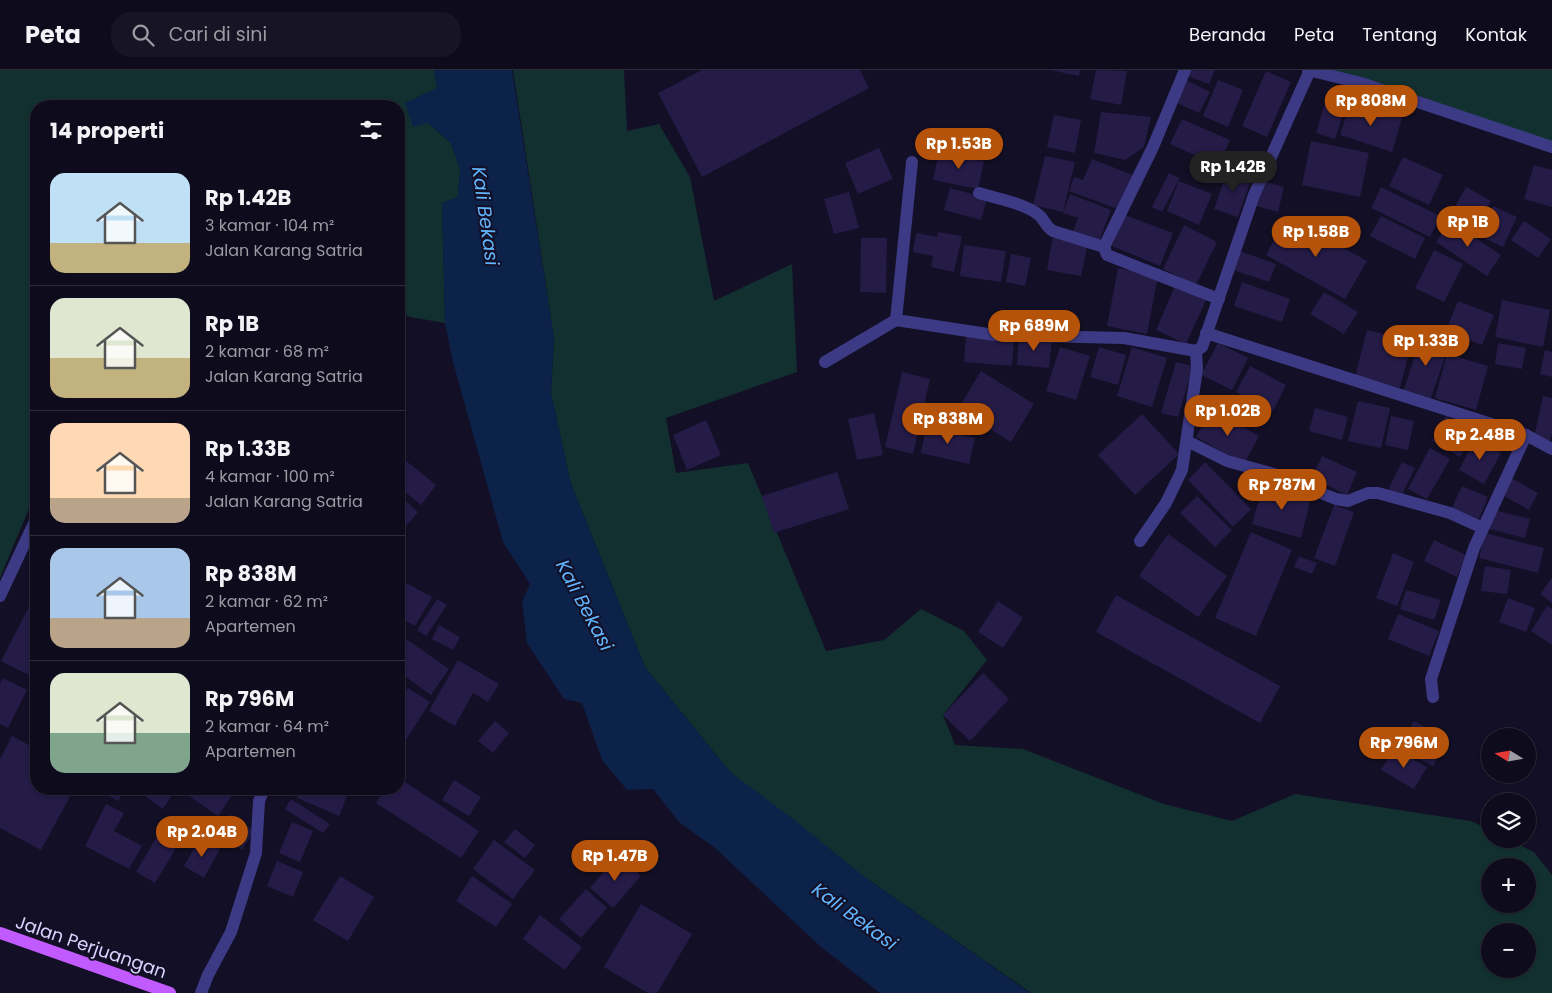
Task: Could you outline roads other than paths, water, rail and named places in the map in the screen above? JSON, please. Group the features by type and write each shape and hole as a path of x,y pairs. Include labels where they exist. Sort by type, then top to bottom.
{"main road":[{"name":"Jalan Perjuangan","path":"0,933 150,990 170,993"}],"street":[{"path":"1185,70 1153,147 1104,247 1107,255 1219,300"},
{"path":"825,362 896,320 994,335 1124,338 1196,351 1202,347 1254,195 1309,70 1361,83 1552,147"},
{"path":"896,320 912,162"},
{"path":"979,193 1032,211 1040,216 1047,227 1053,231 1104,247"},
{"path":"1206,333 1526,435 1552,449"},
{"path":"1140,541 1166,503 1182,470 1197,369 1196,351"},
{"path":"1433,697 1431,679 1474,548 1526,435"},
{"path":"1187,441 1227,461 1274,474 1336,499 1348,501 1368,493 1378,493 1450,513 1483,528"},
{"path":"0,596 30,532"},
{"path":"201,993 208,975 231,932 256,853 259,801 262,795"}],"water":[{"name":"Kali Bekasi","path":"434,70 512,70 554,338 551,393 571,484 645,667 730,772 793,819 866,878 1030,993 880,993 821,947 715,848 679,822 653,789 627,790 602,760 582,703 564,699 527,643 522,602 530,584 503,542 453,362 445,323 442,203 458,197 460,170 451,143 428,123 413,127 405,103 437,88"}]}
